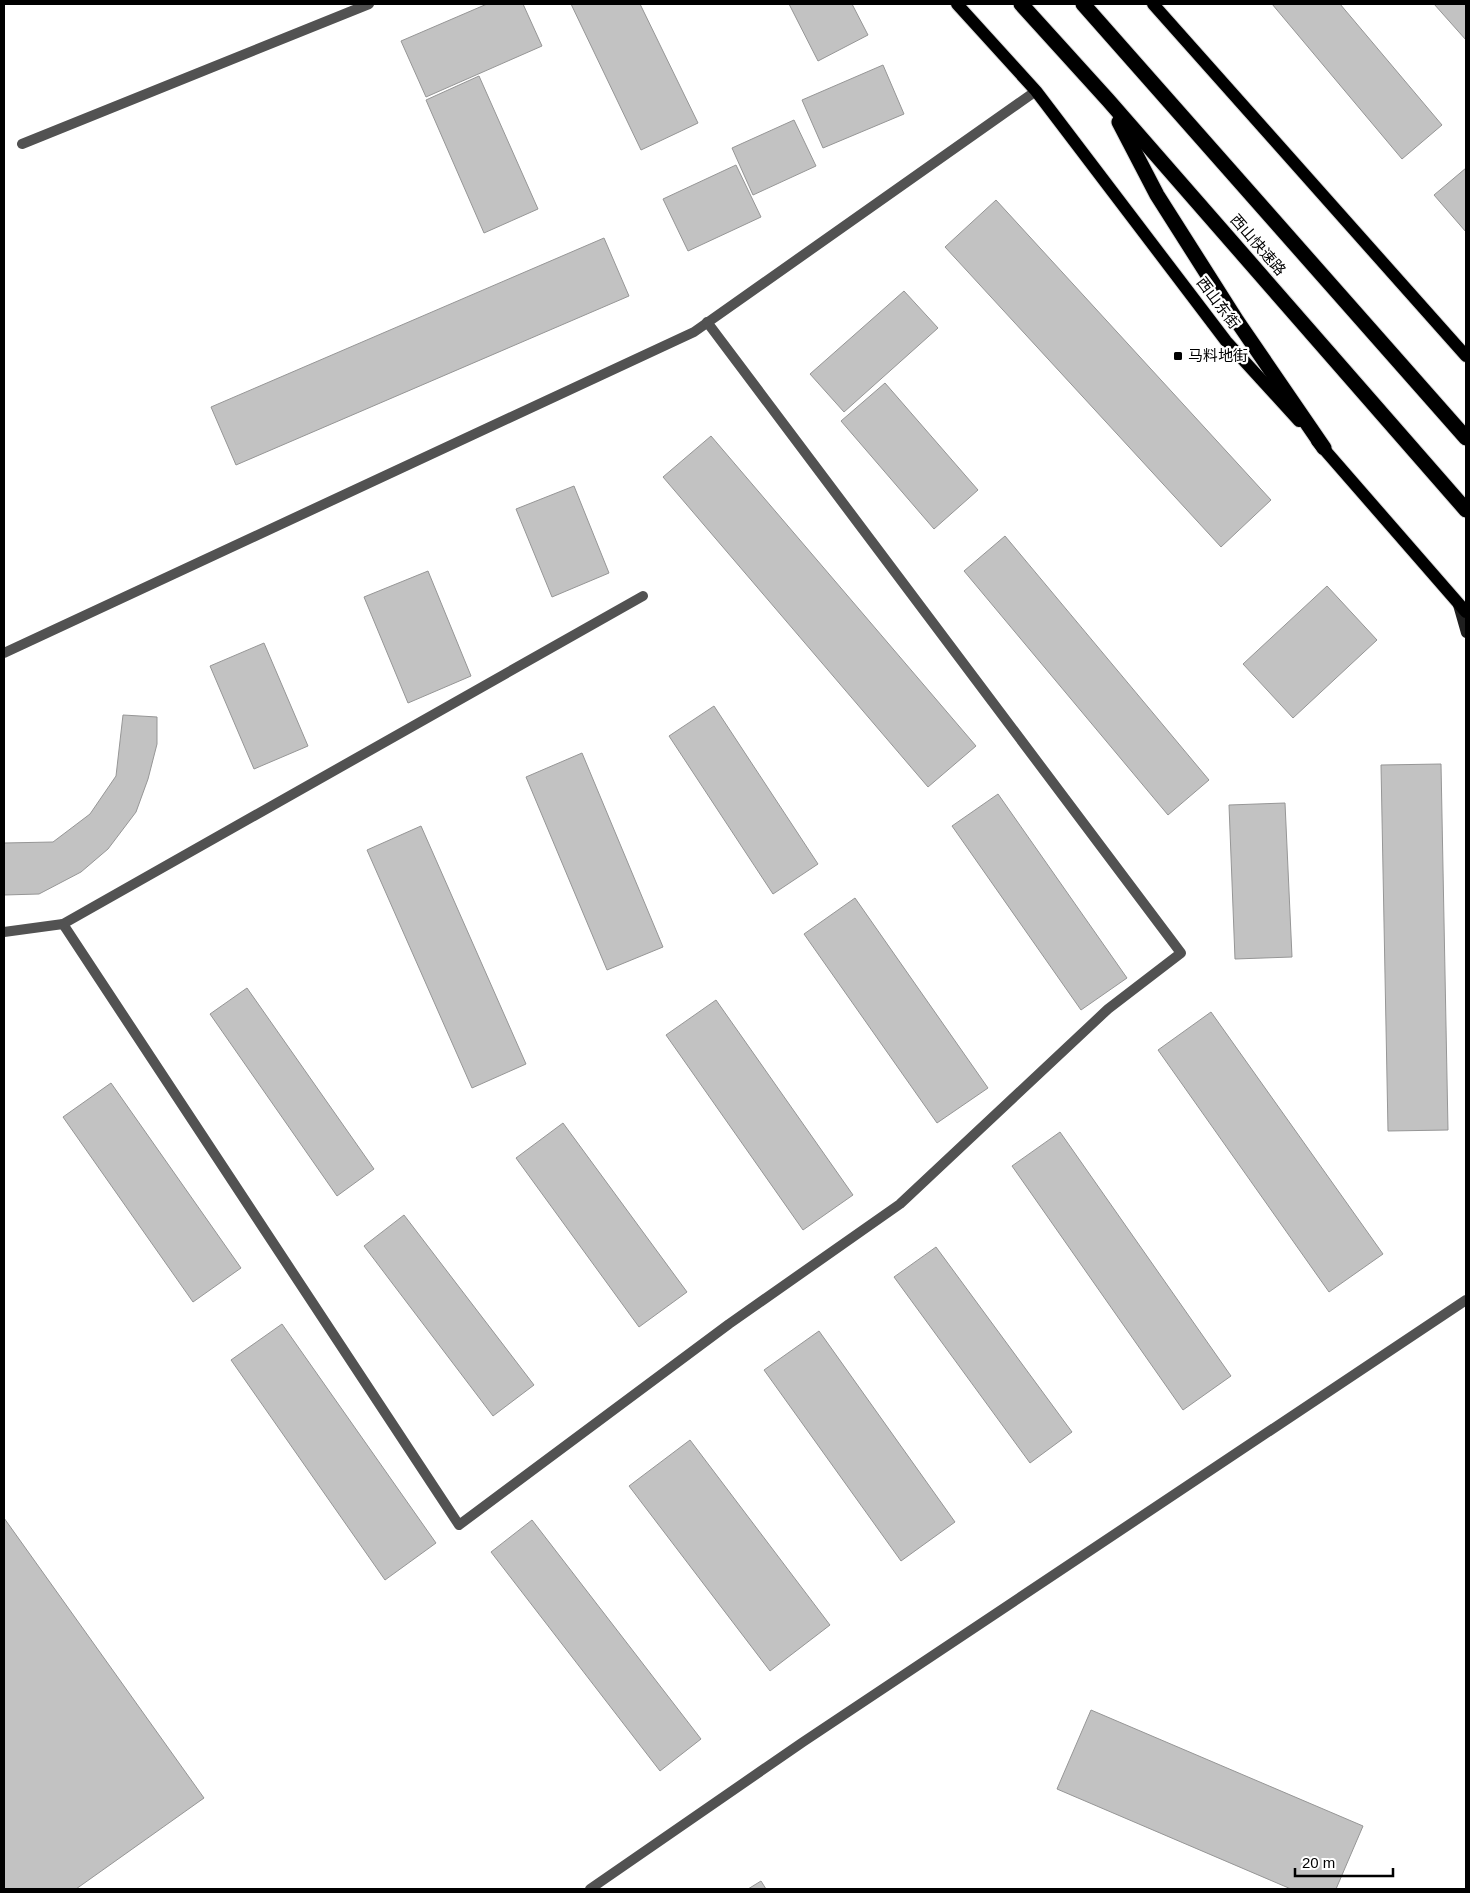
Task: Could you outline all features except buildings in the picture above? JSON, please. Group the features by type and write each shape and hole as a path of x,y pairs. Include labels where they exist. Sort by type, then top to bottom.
{"highway":[{"name":"西山快速路","path":"1021,4 1108,100 1466,510"},
{"name":"西山快速路","path":"1083,4 1466,438"},
{"path":"1108,100 1157,195 1237,321 1324,448"}],"main road":[{"name":"西山东街","path":"957,4 1036,92 1226,341 1324,448 1466,612"},
{"path":"1153,4 1466,356"}],"street":[{"path":"22,144 369,4"},
{"path":"4,653 694,332 1036,92"},
{"path":"63,924 459,1525 729,1324 900,1204 1108,1009 1181,953 707,322"},
{"path":"4,932 63,924 643,596"},
{"path":"1457,601 1466,633"},
{"path":"590,1889 811,1737 1466,1300"}],"place":[{"name":"马料地街","path":"1178,356"}]}
